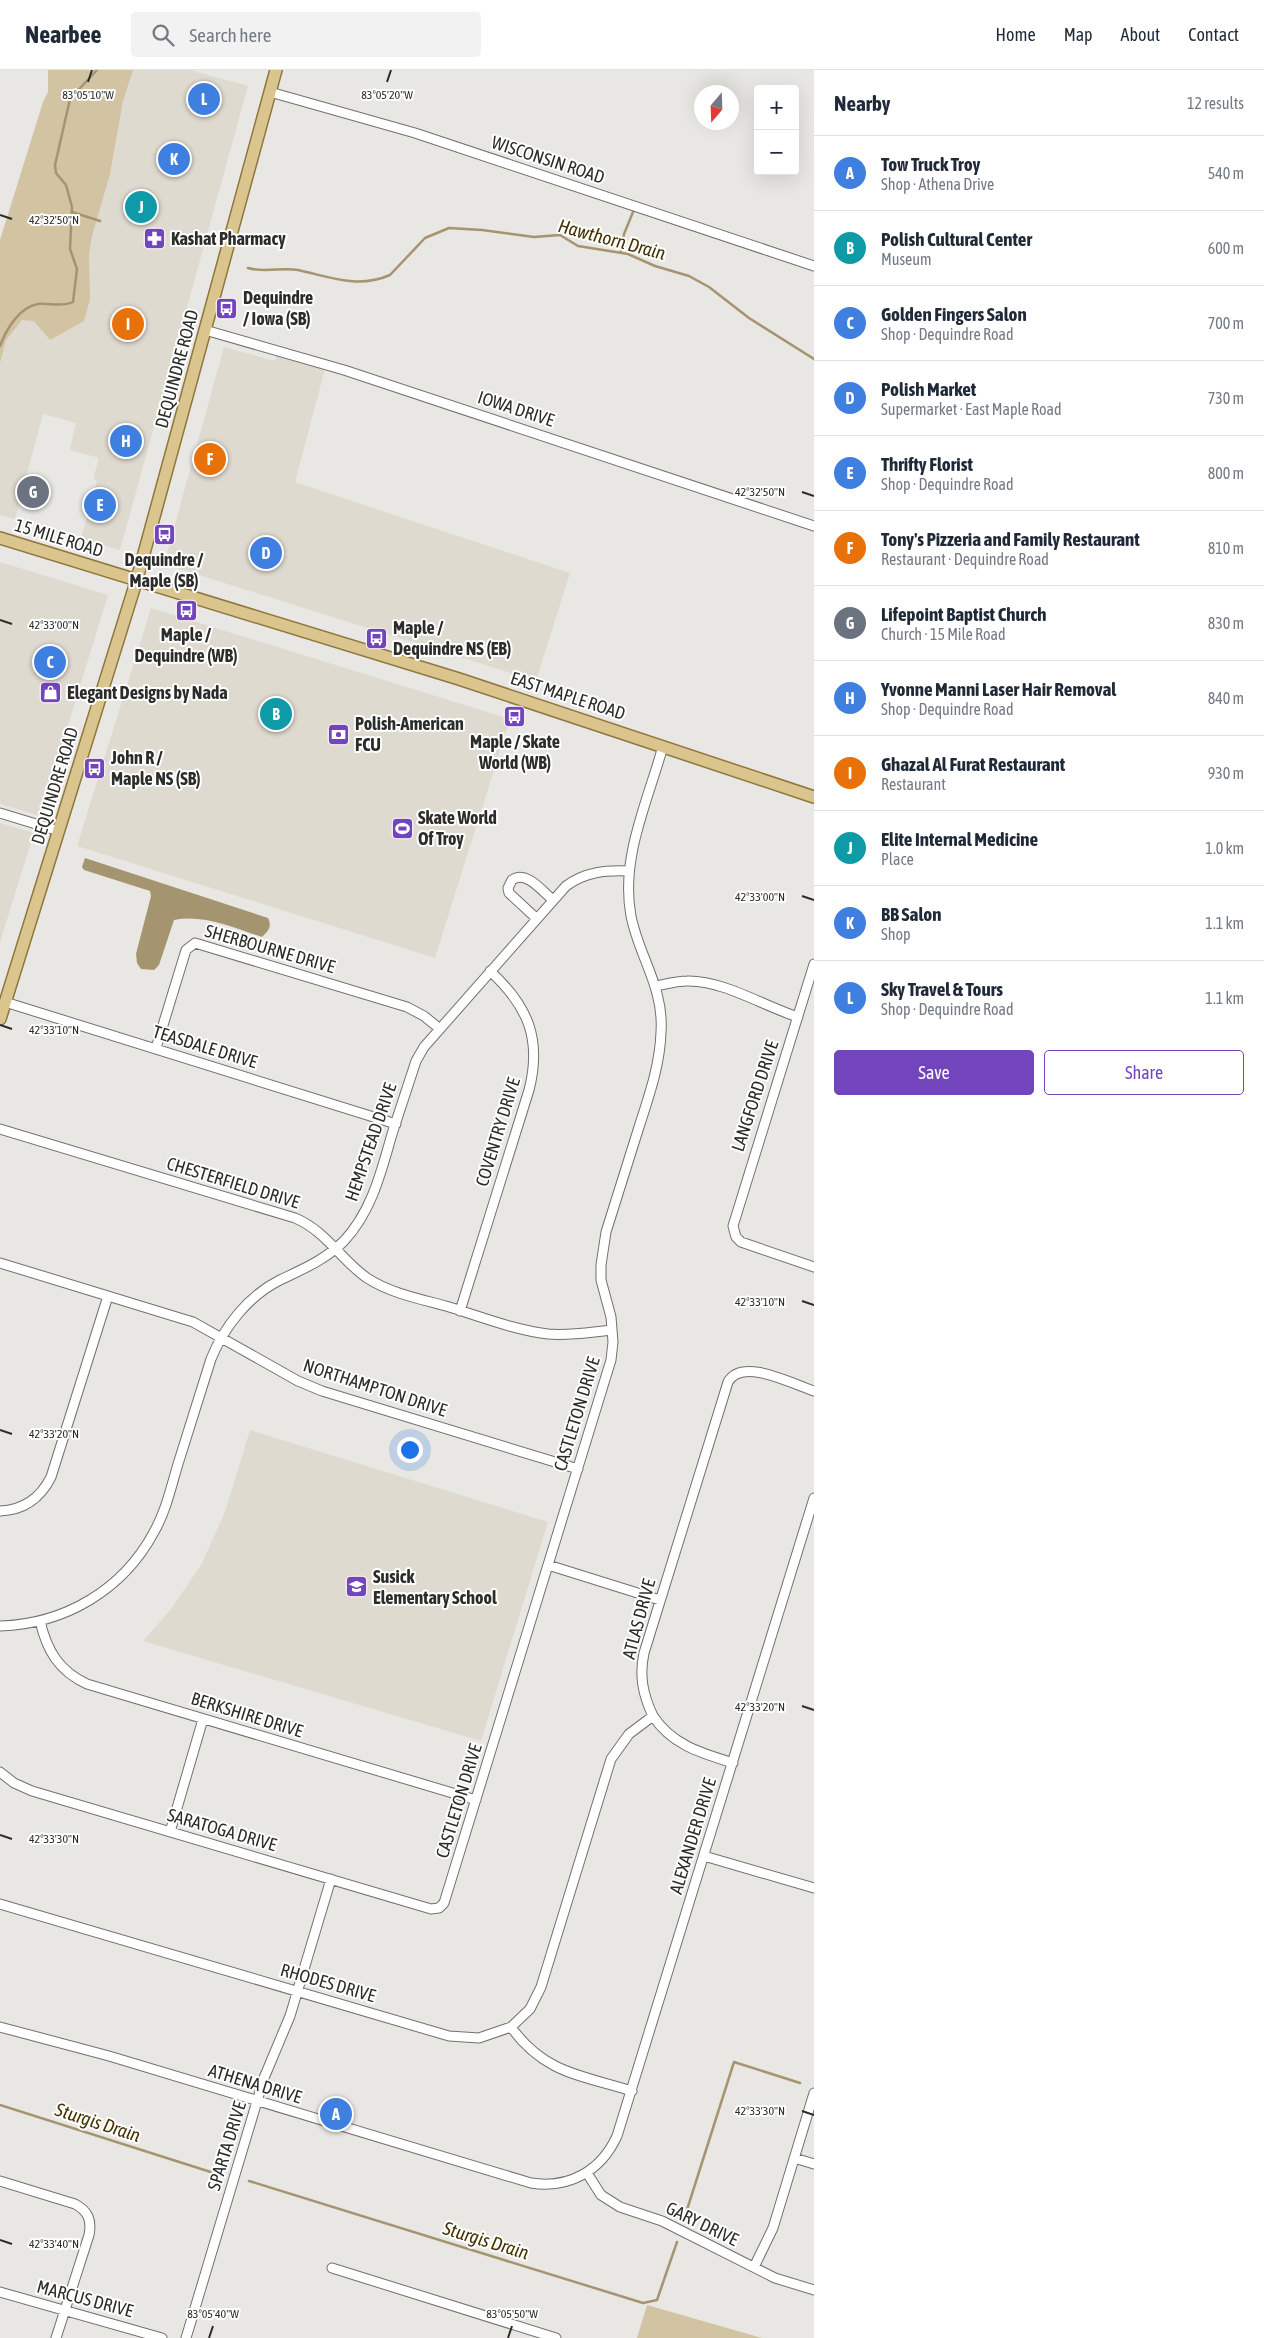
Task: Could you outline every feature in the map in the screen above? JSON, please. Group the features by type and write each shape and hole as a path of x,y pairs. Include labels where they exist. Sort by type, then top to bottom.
{"main road":[{"name":"DEQUINDRE ROAD","path":"0,1019 5,1002 5,987 59,831 137,579 276,70"},
{"name":"15 MILE ROAD","path":"0,538 137,579"},
{"name":"EAST MAPLE ROAD","path":"137,579 459,678 814,797"}],"street":[{"name":"WISCONSIN ROAD","path":"270,92 415,133 814,266"},
{"name":"IOWA DRIVE","path":"205,330 353,373 814,526"},
{"name":"CASTLETON DRIVE","path":"439,1908 446,1896 611,1360 612,1330 602,1289 602,1253 606,1232 657,1068 662,1030 661,1011 656,986 631,917 628,872 663,746"},
{"path":"0,813 59,831"},
{"name":"HEMPSTEAD DRIVE","path":"0,1626 40,1622 75,1609 99,1595 118,1580 142,1552 161,1517 211,1359 222,1337 242,1310 257,1295 280,1280 316,1264 354,1228 367,1208 379,1179 416,1062 440,1029 552,899 574,880 591,873 611,870 628,872"},
{"path":"536,918 509,893 508,888 512,880 522,876 527,878 552,899"},
{"name":"SHERBOURNE DRIVE","path":"156,1048 186,950 195,942 407,1007 424,1016 440,1029"},
{"name":"LANGFORD DRIVE","path":"814,964 733,1226 736,1237 747,1245 814,1267"},
{"name":"COVENTRY DRIVE","path":"460,1311 529,1090 534,1063 532,1035 525,1013 511,991 490,971"},
{"path":"656,986 677,982 700,982 740,994 798,1017"},
{"name":"TEASDALE DRIVE","path":"5,1002 396,1124"},
{"name":"CHESTERFIELD DRIVE","path":"0,1129 295,1218 313,1227 354,1268 379,1285 522,1329 568,1335 612,1330"},
{"name":"NORTHAMPTON DRIVE","path":"0,1263 193,1322 293,1378 322,1392 578,1469"},
{"path":"0,1511 26,1505 38,1496 48,1484 108,1296"},
{"name":"ATLAS DRIVE","path":"732,1763 694,1751 679,1743 663,1730 653,1716 643,1691 641,1667 660,1600 730,1378 738,1372 755,1371 814,1391"},
{"name":"ALEXANDER DRIVE","path":"587,2173 600,2163 614,2144 632,2091 814,1498"},
{"path":"548,1565 660,1600"},
{"name":"BERKSHIRE DRIVE","path":"40,1622 44,1640 51,1655 72,1676 98,1688 476,1800"},
{"path":"632,2091 568,2072 546,2063 526,2047 511,2027 530,2009 541,1987 611,1759 629,1734 653,1716"},
{"path":"170,1832 203,1719"},
{"name":"SARATOGA DRIVE","path":"0,1772 14,1783 32,1791 431,1909 439,1908"},
{"path":"704,1856 814,1888"},
{"name":"SPARTA DRIVE","path":"186,2338 257,2102 298,1991 331,1879"},
{"name":"RHODES DRIVE","path":"0,1904 458,2038 485,2037 511,2027"},
{"name":"ATHENA DRIVE","path":"0,2027 109,2056 531,2183 558,2184 587,2173"},
{"path":"754,2267 773,2228 814,2093"},
{"path":"794,2158 814,2164"},
{"name":"GARY DRIVE","path":"587,2173 601,2195 620,2207 668,2224 784,2281 814,2290"},
{"path":"0,2181 75,2204 87,2213 91,2226 89,2235 56,2338"},
{"path":"332,2268 556,2338"},
{"name":"MARCUS DRIVE","path":"0,2292 64,2312 162,2338"}],"shaded area":[{"path":"48,70 133,70 123,101 110,174 92,236 89,254 90,299 84,321 50,340 34,321 22,320 6,340 0,363 0,240 43,102 48,92"},
{"path":"130,70 190,70 248,86 120,550 81,539 97,480 93,479 99,458 70,450 76,423 43,414 15,519 0,515 0,303"},
{"path":"224,347 275,361 277,355 325,369 295,482 570,573 536,681 164,564"},
{"path":"0,562 108,595 40,816 0,804"},
{"path":"151,608 510,719 435,958 77,846"},
{"path":"0,823 34,833 0,942"},
{"path":"85,858 268,918 269,928 262,937 208,920 174,920 159,965 154,970 141,969 137,963 136,954 151,896 150,891 84,870 82,867"},
{"name":"Susick Elementary School","path":"250,1430 548,1522 481,1741 143,1641 171,1609 201,1565 225,1512"},
{"path":"647,2305 762,2338 637,2338"}],"waterway":[{"path":"0,346 14,320 31,306 38,304 60,305 73,302 77,269 70,249 72,207 66,185 56,173 55,165 70,99 97,70"},
{"name":"Hawthorn Drain","path":"72,212 100,221"},
{"path":"621,252 624,234 633,212"},
{"name":"Hawthorn Drain","path":"248,268 260,270 292,269 344,280 367,281 390,275 425,238 449,228 534,237 560,235 578,246 628,254 655,266 689,276 709,287 749,318 814,359"},
{"name":"Sturgis Drain","path":"685,2216 734,2062 800,2083"},
{"name":"Sturgis Drain","path":"0,2105 217,2174"},
{"name":"Sturgis Drain","path":"249,2181 643,2303 657,2300 677,2242"}],"place":[{"name":"Sky Travel & Tours","path":"204,99"},
{"name":"BB Salon","path":"174,159"},
{"name":"Elite Internal Medicine","path":"141,207"},
{"name":"Kashat Pharmacy","path":"155,239"},
{"name":"Dequindre / Iowa (SB)","path":"227,308"},
{"name":"Ghazal Al Furat Restaurant","path":"128,324"},
{"name":"Yvonne Manni Laser Hair Removal","path":"126,441"},
{"name":"Tony's Pizzeria and Family Restaurant","path":"210,459"},
{"name":"Lifepoint Baptist Church","path":"33,492"},
{"name":"Thrifty Florist","path":"100,505"},
{"name":"Dequindre / Maple (SB)","path":"164,535"},
{"name":"Polish Market","path":"266,553"},
{"name":"Maple / Dequindre (WB)","path":"186,610"},
{"name":"Maple / Dequindre NS (EB)","path":"377,638"},
{"name":"Golden Fingers Salon","path":"50,662"},
{"name":"Elegant Designs by Nada","path":"51,693"},
{"name":"Polish Cultural Center","path":"276,714"},
{"name":"Maple / Skate World (WB)","path":"515,717"},
{"name":"Polish-American FCU","path":"339,734"},
{"name":"John R / Maple NS (SB)","path":"95,768"},
{"name":"Skate World Of Troy","path":"402,828"},
{"name":"Susick Elementary School","path":"357,1587"},
{"name":"Tow Truck Troy","path":"336,2114"}]}
